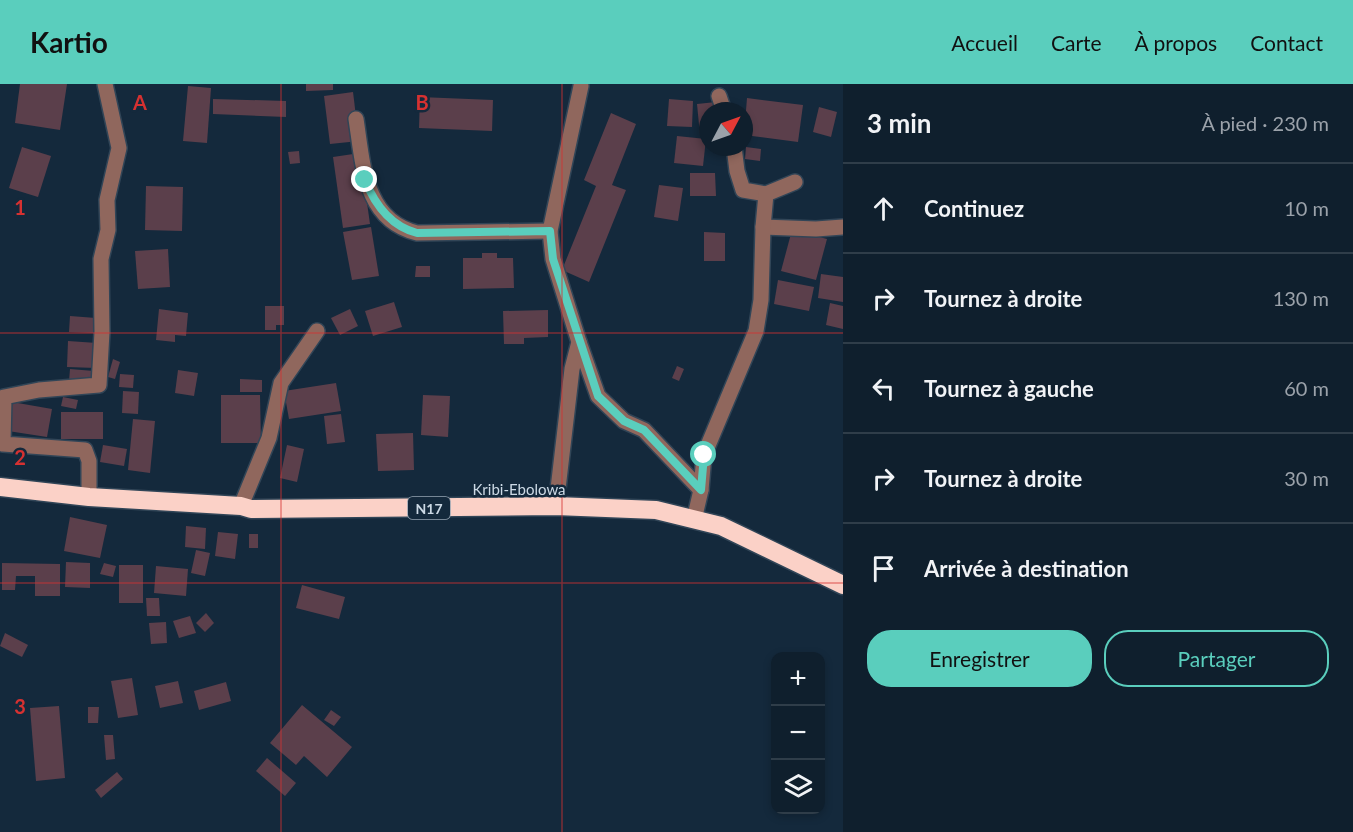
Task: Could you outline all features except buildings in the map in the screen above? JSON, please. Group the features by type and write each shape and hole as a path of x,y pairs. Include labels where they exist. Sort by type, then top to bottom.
{"highway":[{"name":"Kribi-Ebolowa","path":"2,492 241,506 251,509 556,506 656,510 721,526 843,585"}],"street":[{"path":"89,497 88,461 85,450 3,444 4,397 39,390 99,386 102,332 101,259 108,230 107,200 119,148 105,84"},
{"path":"581,86 550,231 553,259 598,396 624,421 644,430 701,490"},
{"path":"356,119 365,180 373,200 388,218 404,230 417,233 550,231"},
{"path":"735,156 736,171 743,190 766,194 795,182"},
{"path":"694,520 701,490 704,455 756,331 761,300 766,194"},
{"path":"763,227 816,229 843,227"},
{"path":"241,506 269,438 282,384 317,331"},
{"path":"556,506 572,369 579,342"}],"route":[{"path":"365,180 373,200 388,218 404,230 417,233 550,231 553,259 598,396 624,421 644,430 701,490 704,455"}]}
